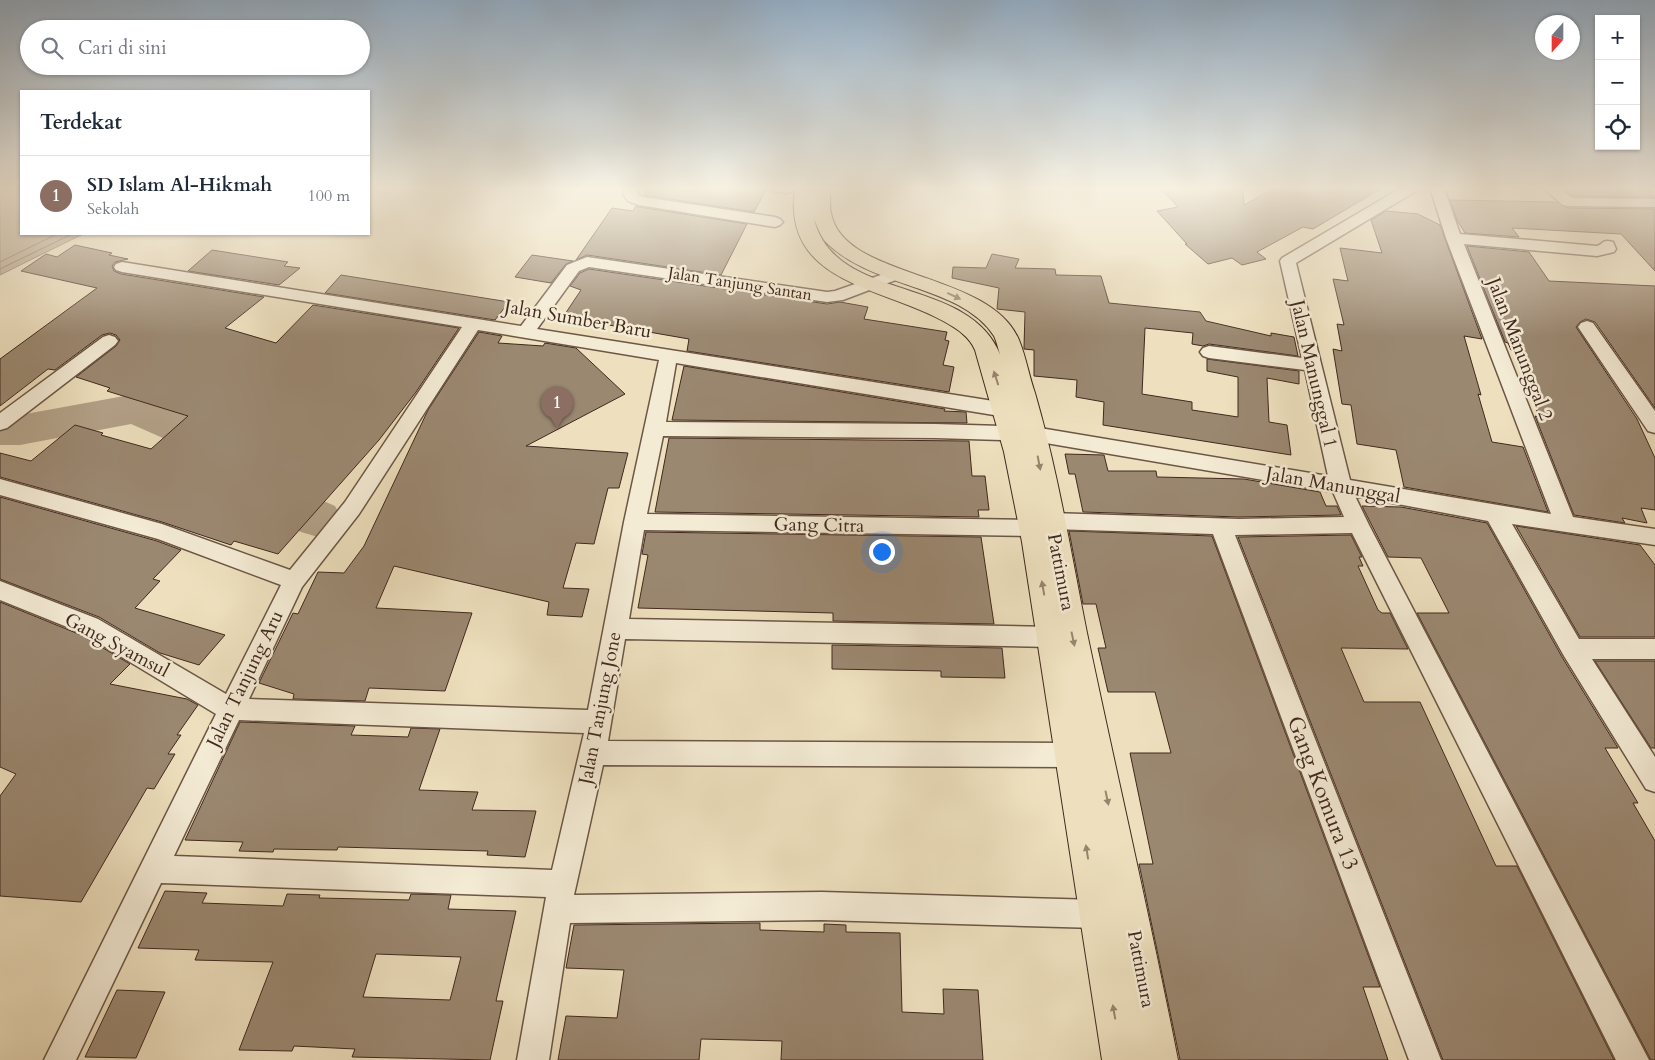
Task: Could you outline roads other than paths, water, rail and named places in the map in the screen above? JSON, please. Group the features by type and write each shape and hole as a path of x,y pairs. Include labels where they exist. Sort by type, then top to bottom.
{"main road":[{"name":"Pattimura","path":"810,237 818,251 838,268 882,280 912,298 971,328 985,344 1020,422 1042,525 1073,637 1131,914 1158,1060"},
{"name":"Pattimura","path":"834,237 851,254 869,265 882,280"},
{"name":"Pattimura","path":"1042,525 1052,638 1122,1060"}],"street":[{"name":"Jalan Manunggal 1","path":"1328,237 1288,261 1341,487 1358,525 1633,1060"},
{"path":"1454,238 1597,251 1608,249 1607,245"},
{"name":"Jalan Manunggal 2","path":"1454,238 1566,524"},
{"name":"Jalan Tanjung Santan","path":"526,332 573,268 587,262 828,297 882,280"},
{"name":"Jalan Sumber Baru","path":"122,267 668,356 1020,422"},
{"name":"Jalan Tanjung Aru","path":"60,1060 294,581 352,508 474,323"},
{"path":"1586,327 1655,426"},
{"path":"0,423 109,341"},
{"path":"1209,352 1311,365"},
{"name":"Jalan Tanjung Jone","path":"534,1060 561,896 593,753 635,522 668,356"},
{"path":"655,429 935,430 1020,422"},
{"name":"Jalan Manunggal","path":"1020,422 1341,487 1495,514 1655,537"},
{"path":"0,487 162,532 294,581"},
{"path":"1495,514 1572,649 1655,780"},
{"name":"Gang Citra","path":"635,522 1221,527 1358,525"},
{"name":"Gang Komura 13","path":"1221,527 1424,1060"},
{"name":"Gang Syamsul","path":"0,590 90,626 230,709"},
{"path":"615,630 1052,638"},
{"path":"1572,649 1655,649"},
{"path":"230,709 599,722"},
{"path":"593,753 1071,755"},
{"path":"153,869 561,896 1097,914"}],"water":[{"path":"0,237 76,237 0,275"}],"waterway":[{"path":"0,430 20,430 135,409 220,445 288,485 287,504 318,519"}],"place":[{"name":"SD Islam Al-Hikmah","path":"557,428"}]}
